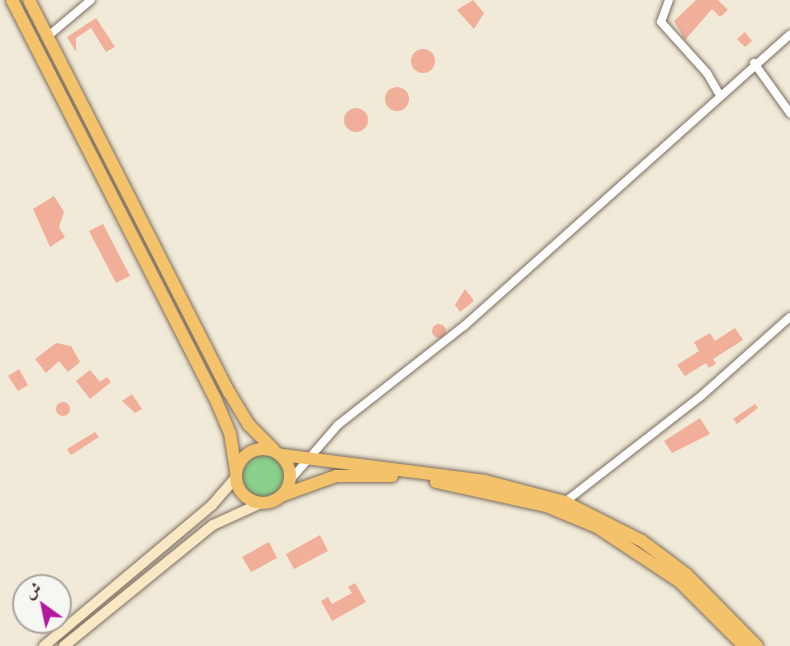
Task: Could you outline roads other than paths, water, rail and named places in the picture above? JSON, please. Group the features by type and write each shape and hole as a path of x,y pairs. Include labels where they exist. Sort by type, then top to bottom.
{"main road":[{"path":"12,0 215,398 230,433 236,474 243,495 261,503"},
{"path":"29,0 229,392 249,425 278,453 291,480 283,495"},
{"path":"44,646 212,505 250,452 278,453 485,481 565,502 642,541 687,574 757,646"},
{"path":"64,646 213,525 315,481 358,474 482,489 546,506 637,549 712,611 744,646"}],"street":[{"path":"47,37 91,0"},
{"path":"669,0 661,22 707,73 718,94"},
{"path":"291,480 338,425 473,318 718,94 790,35"},
{"path":"754,63 790,113"},
{"path":"565,502 790,317"}]}
